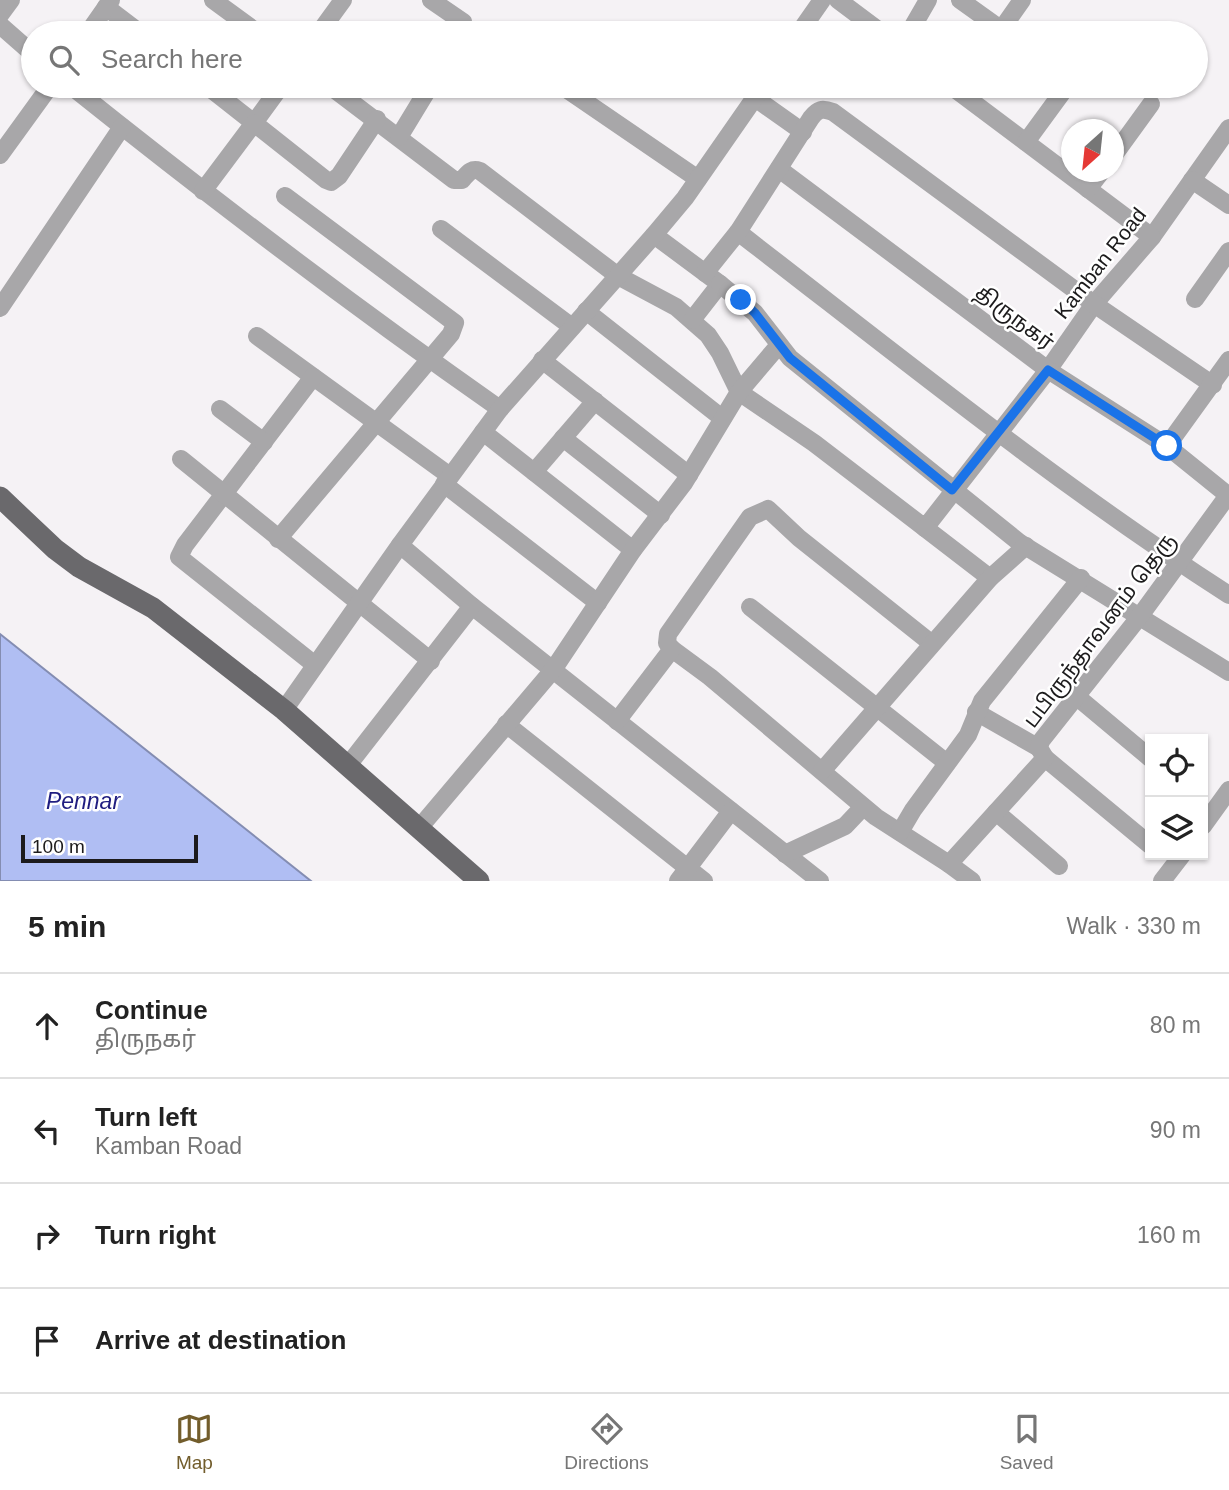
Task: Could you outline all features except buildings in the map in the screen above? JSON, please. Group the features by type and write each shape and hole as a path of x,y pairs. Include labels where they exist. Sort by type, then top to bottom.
{"main road":[{"path":"0,497 55,549 79,567 153,608 284,710 349,764 479,881"}],"street":[{"path":"0,15 11,0"},
{"path":"213,0 242,21"},
{"path":"328,21 343,0"},
{"path":"431,0 462,21"},
{"path":"807,21 822,0"},
{"path":"838,0 866,21"},
{"path":"916,21 928,0"},
{"path":"960,0 988,21"},
{"path":"1008,21 1022,0"},
{"path":"96,21 109,3 128,21"},
{"path":"0,25 21,43"},
{"path":"3,143 40,98"},
{"path":"86,98 202,191 500,409"},
{"path":"222,98 331,182 339,176 377,119"},
{"path":"202,191 272,98"},
{"path":"347,98 454,180 462,180 469,171 480,171 618,276 676,307 708,335 740,392 814,443 990,578"},
{"path":"399,137 423,98"},
{"path":"580,98 698,179"},
{"path":"284,710 358,603 500,409 654,235 698,179 755,98"},
{"path":"766,98 803,132"},
{"path":"971,98 1152,237"},
{"path":"1026,142 1058,98"},
{"path":"1124,141 1151,104"},
{"path":"692,320 738,232 817,111 824,109 833,112 1094,304 1213,385"},
{"path":"0,308 122,127"},
{"name":"Kamban Road","path":"925,528 1048,370 1094,304 1152,237 1229,128"},
{"name":"திருநகர்","path":"779,169 1048,370 1167,446 1229,495"},
{"path":"1192,180 1229,205"},
{"path":"1088,189 1093,182"},
{"path":"278,539 452,334 455,323 285,196"},
{"path":"441,229 572,327"},
{"path":"738,232 999,433 1180,563 1229,594"},
{"path":"654,235 755,313 790,358 952,490 1026,546 1229,672"},
{"path":"1195,299 1229,251"},
{"path":"586,311 722,418"},
{"path":"257,336 376,422 598,603"},
{"path":"420,827 553,670 633,550 689,475 740,392 779,345"},
{"path":"542,360 689,475"},
{"path":"1167,446 1229,360"},
{"path":"313,377 185,545 179,557 316,665"},
{"path":"534,472 595,401"},
{"path":"220,409 264,442"},
{"path":"483,432 633,550"},
{"path":"563,438 661,515"},
{"path":"181,459 431,661"},
{"name":"பபிருந்தாவனம் தெரு","path":"949,864 996,812 1042,753 1041,741 1140,616 1229,495"},
{"path":"931,643 799,538 768,509 750,517 668,634 667,643 863,807 972,881"},
{"path":"400,545 472,606 820,881"},
{"path":"822,771 931,643 990,578 1026,546"},
{"path":"900,832 968,735 976,712 993,685 1080,578"},
{"path":"349,764 472,606"},
{"path":"750,607 947,763"},
{"path":"617,721 672,649"},
{"path":"1076,696 1145,754"},
{"path":"976,712 1042,753 1145,841"},
{"path":"506,724 683,875 704,881"},
{"path":"1208,819 1229,790"},
{"path":"785,854 845,826 863,807"},
{"path":"683,875 731,811"},
{"path":"996,812 1059,866"},
{"path":"1162,881 1172,860"}],"water":[{"name":"Pennar","path":"0,634 311,881 0,881"}],"route":[{"path":"741,300 755,313 790,358 952,490 1048,370 1167,446"}]}
